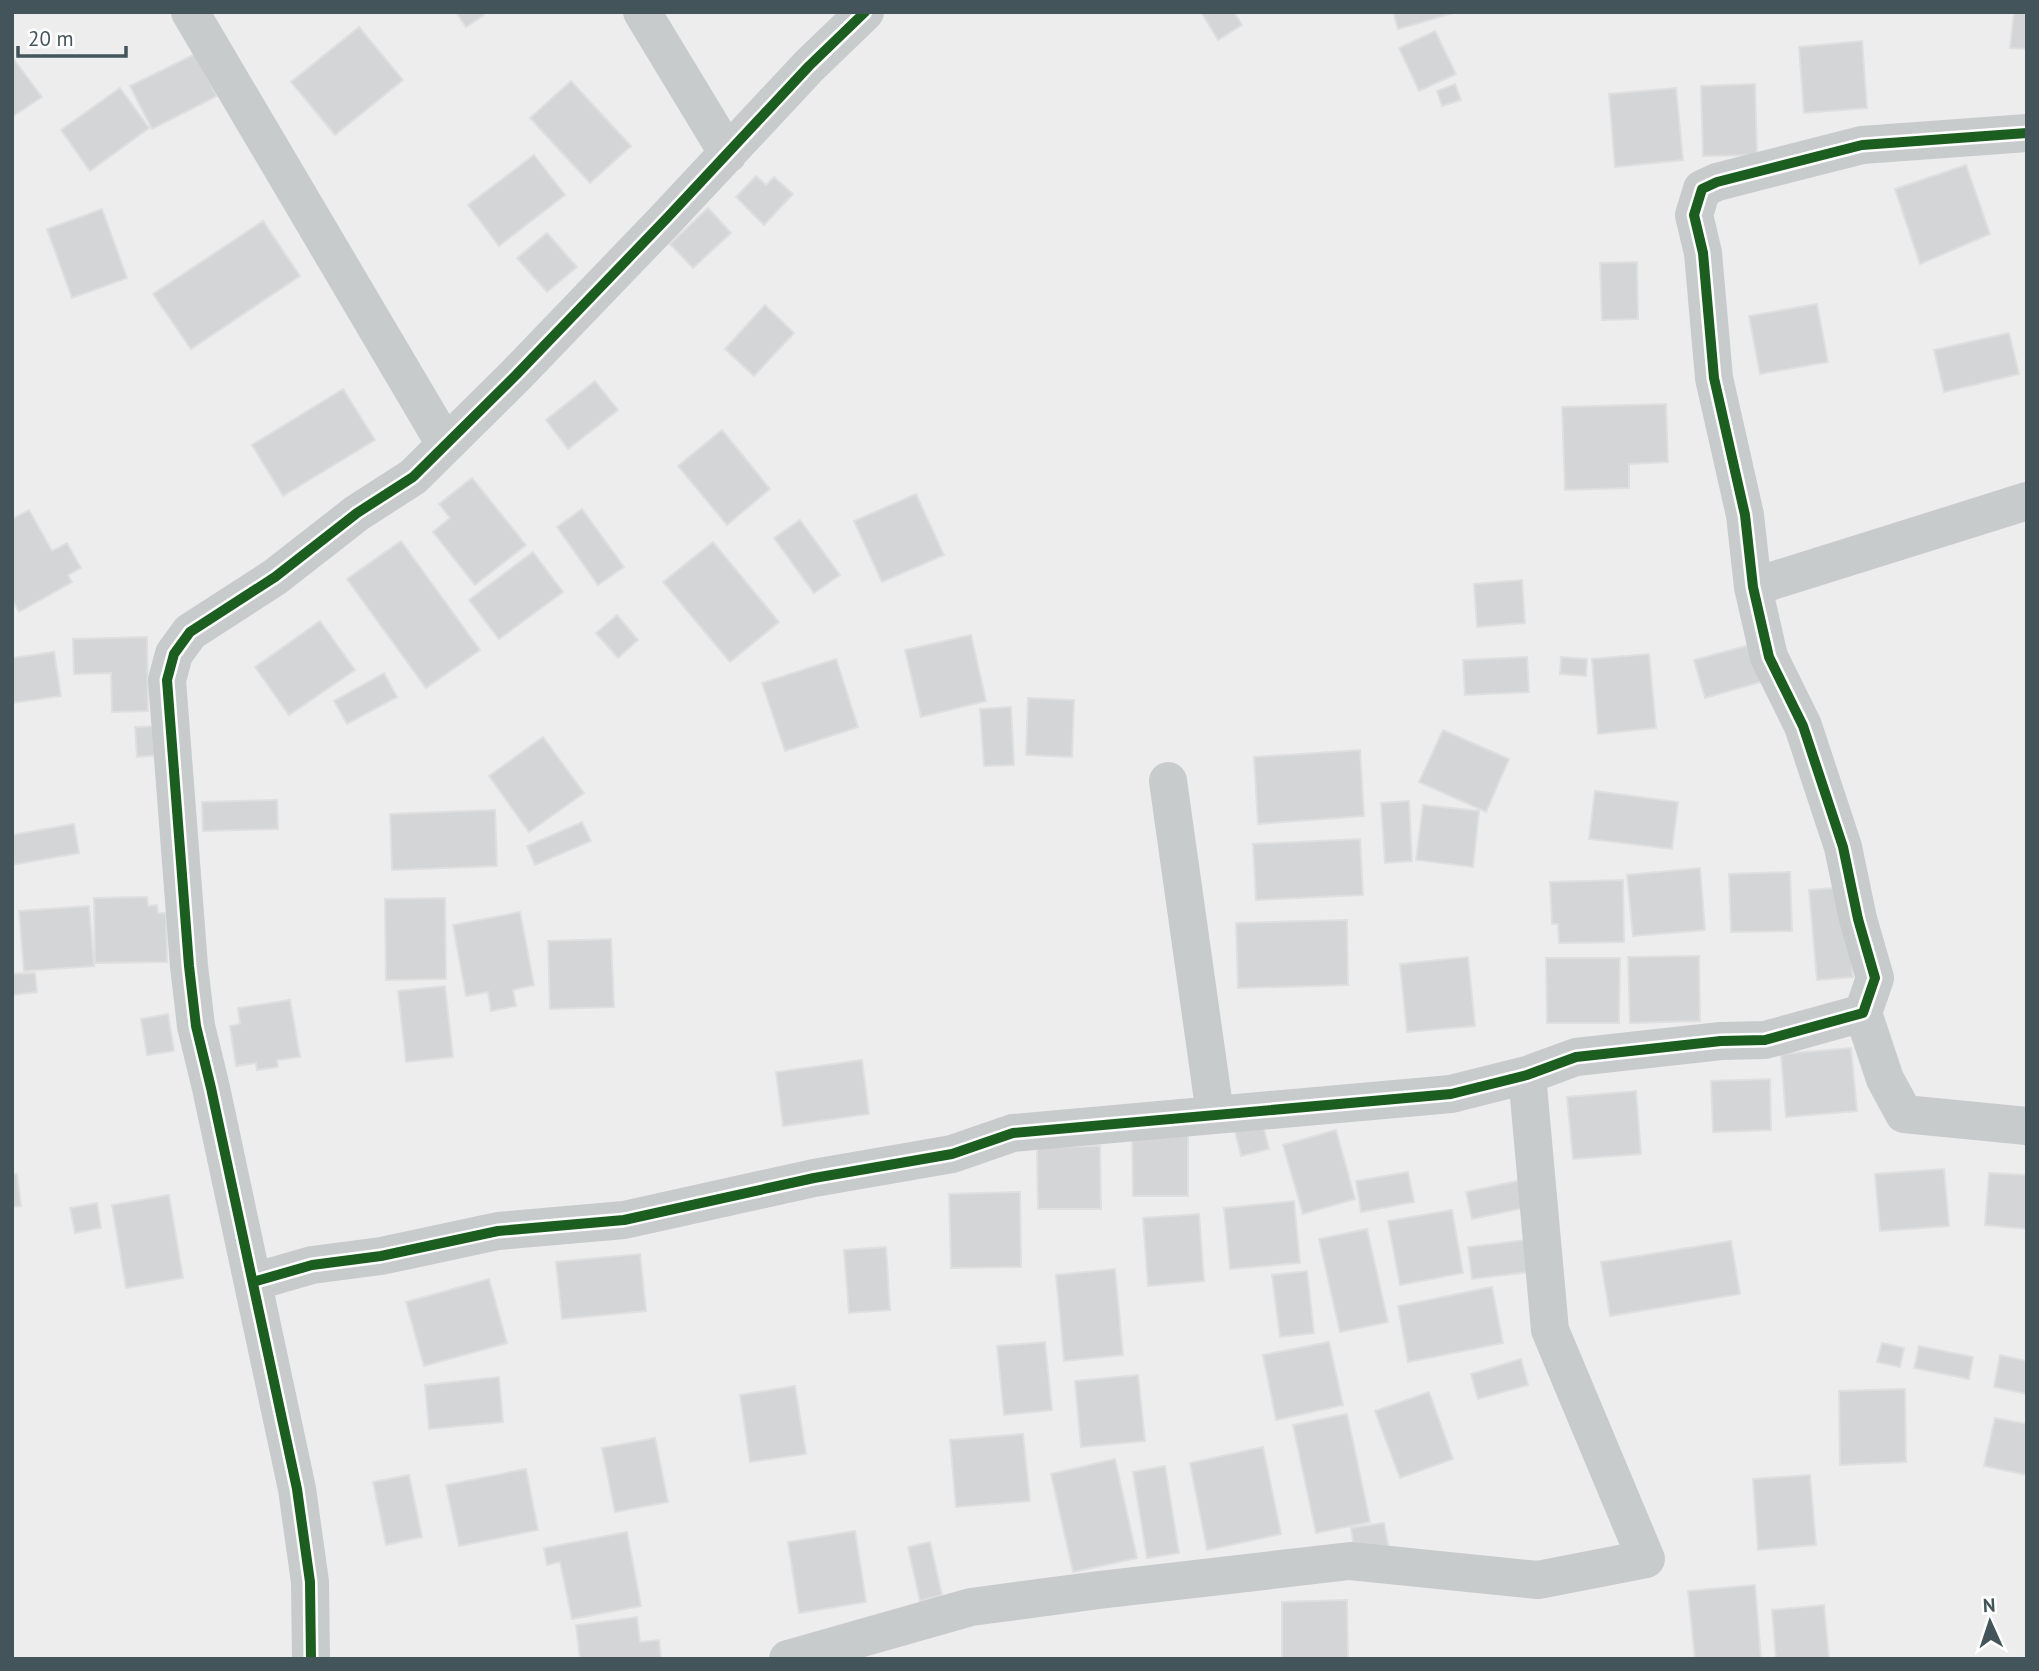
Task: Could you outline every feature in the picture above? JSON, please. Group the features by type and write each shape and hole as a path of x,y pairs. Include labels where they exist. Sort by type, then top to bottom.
{"street":[{"path":"190,12 445,444"},
{"path":"642,12 727,154"},
{"path":"312,1659 310,1582 299,1502 196,1026 167,680 174,654 190,632 275,577 356,513 413,477 516,375 809,66 865,12"},
{"path":"2027,134 1862,145 1717,182 1702,190 1694,215 1703,253 1714,379 1745,515 1753,587 1769,657 1803,726 1843,847 1858,919 1875,978 1863,1013 1885,1079 1903,1114 2027,1126"},
{"path":"1753,587 2027,501"},
{"path":"1168,781 1214,1114"},
{"path":"253,1282 312,1265 381,1256 498,1231 624,1220 814,1178 952,1154 1013,1133 1451,1094 1527,1075 1576,1057 1721,1041 1765,1040 1863,1013"},
{"path":"788,1659 971,1607 1112,1589 1350,1562 1538,1580 1646,1559 1550,1330 1527,1075"}],"building":[{"path":"456,12 482,12 484,15 466,27"},
{"path":"1201,12 1234,12 1242,25 1218,40"},
{"path":"1393,12 1457,12 1398,29"},
{"path":"2014,12 2027,12 2027,49 2010,48"},
{"path":"359,27 403,80 335,135 291,82"},
{"path":"1435,31 1456,74 1419,91 1399,48"},
{"path":"1862,41 1867,108 1804,113 1799,47"},
{"path":"195,54 217,96 152,129 130,86"},
{"path":"12,57 42,97 12,117"},
{"path":"571,81 631,146 590,183 530,118"},
{"path":"1455,84 1461,100 1442,106 1437,91"},
{"path":"1755,84 1757,155 1703,156 1701,86"},
{"path":"120,88 149,128 90,171 61,130"},
{"path":"1676,88 1683,160 1615,167 1609,94"},
{"path":"534,155 565,195 499,246 468,205"},
{"path":"1966,165 1990,234 1920,264 1895,189"},
{"path":"756,176 766,185 774,177 793,194 764,225 736,197"},
{"path":"708,208 731,233 693,268 670,244"},
{"path":"102,209 127,278 72,298 47,229"},
{"path":"263,221 300,276 191,349 153,294"},
{"path":"547,233 577,267 547,292 517,258"},
{"path":"1637,262 1638,319 1602,320 1600,263"},
{"path":"1817,304 1828,362 1760,374 1749,316"},
{"path":"765,305 794,333 754,376 725,349"},
{"path":"2009,333 2019,374 1944,392 1934,350"},
{"path":"595,381 618,410 568,449 546,420"},
{"path":"343,389 375,440 283,496 252,445"},
{"path":"1666,404 1668,462 1629,464 1629,488 1565,490 1562,407"},
{"path":"722,430 770,489 727,525 678,466"},
{"path":"472,478 526,545 475,585 433,532 450,518 439,504"},
{"path":"916,494 944,555 882,582 854,521"},
{"path":"582,509 624,567 598,585 557,527"},
{"path":"29,510 52,551 67,543 81,568 68,575 72,582 19,612 12,599 12,519"},
{"path":"800,520 840,575 814,593 774,538"},
{"path":"401,541 480,650 426,688 347,579"},
{"path":"713,542 779,622 730,662 663,582"},
{"path":"533,552 563,592 499,639 469,600"},
{"path":"1522,580 1525,623 1477,627 1474,584"},
{"path":"617,615 638,640 618,658 596,633"},
{"path":"320,621 355,670 289,715 255,667"},
{"path":"971,635 986,701 921,717 905,650"},
{"path":"147,637 148,711 112,712 111,673 74,674 73,639"},
{"path":"1753,644 1764,681 1705,698 1694,660"},
{"path":"54,652 61,696 12,703 12,658"},
{"path":"1649,654 1656,728 1598,734 1592,659"},
{"path":"1527,657 1529,692 1465,695 1463,660"},
{"path":"1561,657 1587,659 1586,676 1560,674"},
{"path":"836,659 858,727 785,751 762,683"},
{"path":"384,673 397,697 347,724 334,701"},
{"path":"1028,698 1074,700 1072,757 1026,755"},
{"path":"1011,707 1014,765 984,766 980,709"},
{"path":"159,726 161,755 137,757 135,727"},
{"path":"1443,730 1509,759 1486,812 1419,782"},
{"path":"543,737 584,793 529,832 489,776"},
{"path":"1360,750 1364,816 1258,824 1254,757"},
{"path":"1595,791 1678,802 1672,849 1589,839"},
{"path":"277,800 278,829 203,831 202,802"},
{"path":"1409,801 1412,861 1385,863 1381,803"},
{"path":"1423,805 1479,811 1473,867 1416,860"},
{"path":"495,810 497,866 392,870 390,814"},
{"path":"582,822 591,841 535,865 527,846"},
{"path":"74,824 79,853 12,865 12,835"},
{"path":"1360,839 1363,895 1256,900 1253,844"},
{"path":"1700,868 1705,930 1633,936 1627,875"},
{"path":"1790,872 1792,931 1731,932 1729,874"},
{"path":"1623,880 1624,942 1559,943 1558,924 1552,924 1550,882"},
{"path":"1845,887 1853,977 1817,980 1809,890"},
{"path":"147,897 148,906 157,905 158,913 166,913 167,962 95,963 94,898"},
{"path":"445,898 446,979 386,980 385,899"},
{"path":"89,906 94,966 24,971 19,911"},
{"path":"520,912 534,985 513,990 516,1006 491,1011 488,992 466,996 453,925"},
{"path":"1347,920 1348,985 1238,988 1236,923"},
{"path":"611,939 614,1007 550,1009 548,941"},
{"path":"1699,956 1700,1021 1630,1023 1628,957"},
{"path":"1468,957 1475,1026 1407,1032 1400,964"},
{"path":"1546,958 1620,958 1619,1023 1547,1023"},
{"path":"35,973 37,992 12,995 12,974"},
{"path":"445,986 453,1057 406,1062 398,991"},
{"path":"290,1000 300,1057 277,1060 278,1067 257,1070 256,1063 236,1066 230,1026 240,1024 238,1008"},
{"path":"168,1014 174,1051 147,1055 141,1019"},
{"path":"1851,1048 1857,1111 1786,1117 1781,1054"},
{"path":"862,1060 869,1114 783,1126 776,1072"},
{"path":"1770,1079 1771,1130 1713,1132 1711,1081"},
{"path":"1636,1091 1641,1154 1573,1159 1567,1097"},
{"path":"1263,1125 1269,1149 1241,1156 1235,1131"},
{"path":"1188,1129 1188,1196 1133,1196 1132,1130"},
{"path":"1336,1130 1355,1199 1303,1214 1283,1145"},
{"path":"1100,1146 1101,1209 1038,1209 1037,1147"},
{"path":"1944,1169 1949,1226 1880,1231 1875,1174"},
{"path":"1408,1172 1414,1202 1361,1212 1356,1181"},
{"path":"1989,1173 2027,1175 2027,1229 1985,1225"},
{"path":"12,1174 17,1174 21,1206 12,1207"},
{"path":"1522,1180 1528,1207 1472,1219 1466,1192"},
{"path":"1020,1192 1021,1267 951,1268 949,1194"},
{"path":"169,1195 183,1278 126,1288 112,1205"},
{"path":"1294,1201 1300,1263 1230,1269 1224,1208"},
{"path":"97,1203 101,1228 75,1233 70,1208"},
{"path":"1452,1210 1463,1273 1400,1285 1388,1221"},
{"path":"1199,1214 1204,1281 1148,1286 1143,1218"},
{"path":"1367,1229 1388,1322 1340,1332 1319,1239"},
{"path":"1526,1240 1529,1272 1472,1279 1468,1247"},
{"path":"1731,1241 1740,1294 1610,1316 1601,1262"},
{"path":"886,1247 890,1310 849,1313 844,1250"},
{"path":"640,1254 646,1311 562,1319 556,1262"},
{"path":"1115,1269 1123,1355 1064,1361 1056,1275"},
{"path":"1307,1271 1314,1333 1280,1337 1272,1275"},
{"path":"489,1279 507,1343 424,1366 406,1302"},
{"path":"1492,1287 1503,1343 1408,1362 1398,1306"},
{"path":"1045,1342 1052,1410 1004,1415 997,1346"},
{"path":"1329,1342 1343,1405 1276,1420 1263,1355"},
{"path":"1882,1343 1904,1348 1900,1367 1877,1362"},
{"path":"1919,1346 1973,1357 1969,1379 1914,1368"},
{"path":"2000,1355 2027,1361 2027,1394 1994,1387"},
{"path":"1521,1359 1528,1385 1478,1399 1471,1374"},
{"path":"1138,1375 1145,1441 1081,1447 1075,1381"},
{"path":"499,1377 503,1422 429,1429 425,1385"},
{"path":"795,1386 806,1454 750,1462 740,1395"},
{"path":"1905,1389 1906,1462 1840,1465 1839,1391"},
{"path":"1429,1392 1453,1459 1400,1478 1375,1411"},
{"path":"1347,1414 1370,1522 1316,1533 1293,1425"},
{"path":"1995,1418 2027,1424 2027,1475 1984,1466"},
{"path":"1023,1434 1030,1501 956,1507 950,1440"},
{"path":"655,1438 668,1502 615,1512 602,1448"},
{"path":"1263,1447 1281,1534 1207,1550 1190,1463"},
{"path":"1115,1459 1137,1558 1073,1572 1051,1474"},
{"path":"1165,1466 1179,1553 1147,1558 1133,1472"},
{"path":"526,1469 538,1530 459,1546 446,1485"},
{"path":"409,1475 422,1537 386,1545 373,1482"},
{"path":"1810,1475 1816,1545 1758,1550 1753,1479"},
{"path":"1384,1523 1389,1549 1355,1555 1351,1528"},
{"path":"855,1531 866,1602 799,1613 788,1542"},
{"path":"627,1532 641,1606 572,1619 560,1562 547,1565 544,1548"},
{"path":"930,1542 942,1595 920,1601 908,1547"},
{"path":"1755,1585 1761,1659 1695,1659 1688,1591"},
{"path":"1347,1600 1348,1659 1282,1659 1282,1602"},
{"path":"1824,1605 1829,1659 1776,1659 1772,1610"},
{"path":"637,1617 640,1642 659,1640 661,1659 580,1659 576,1625"}],"cycle path":[{"path":"311,1659 310,1582 297,1489 196,1026 167,680 174,654 190,632 275,577 357,513 413,477 516,375 809,66 865,12"},
{"path":"253,1282 312,1265 381,1256 498,1231 624,1220 814,1178 952,1154 1013,1133 1451,1094 1527,1075 1576,1057 1721,1041 1765,1040 1863,1013 1875,978 1858,919 1843,847 1803,726 1769,657 1753,587 1745,515 1714,378 1703,253 1694,215 1702,189 1717,182 1862,145 2027,133"}]}
